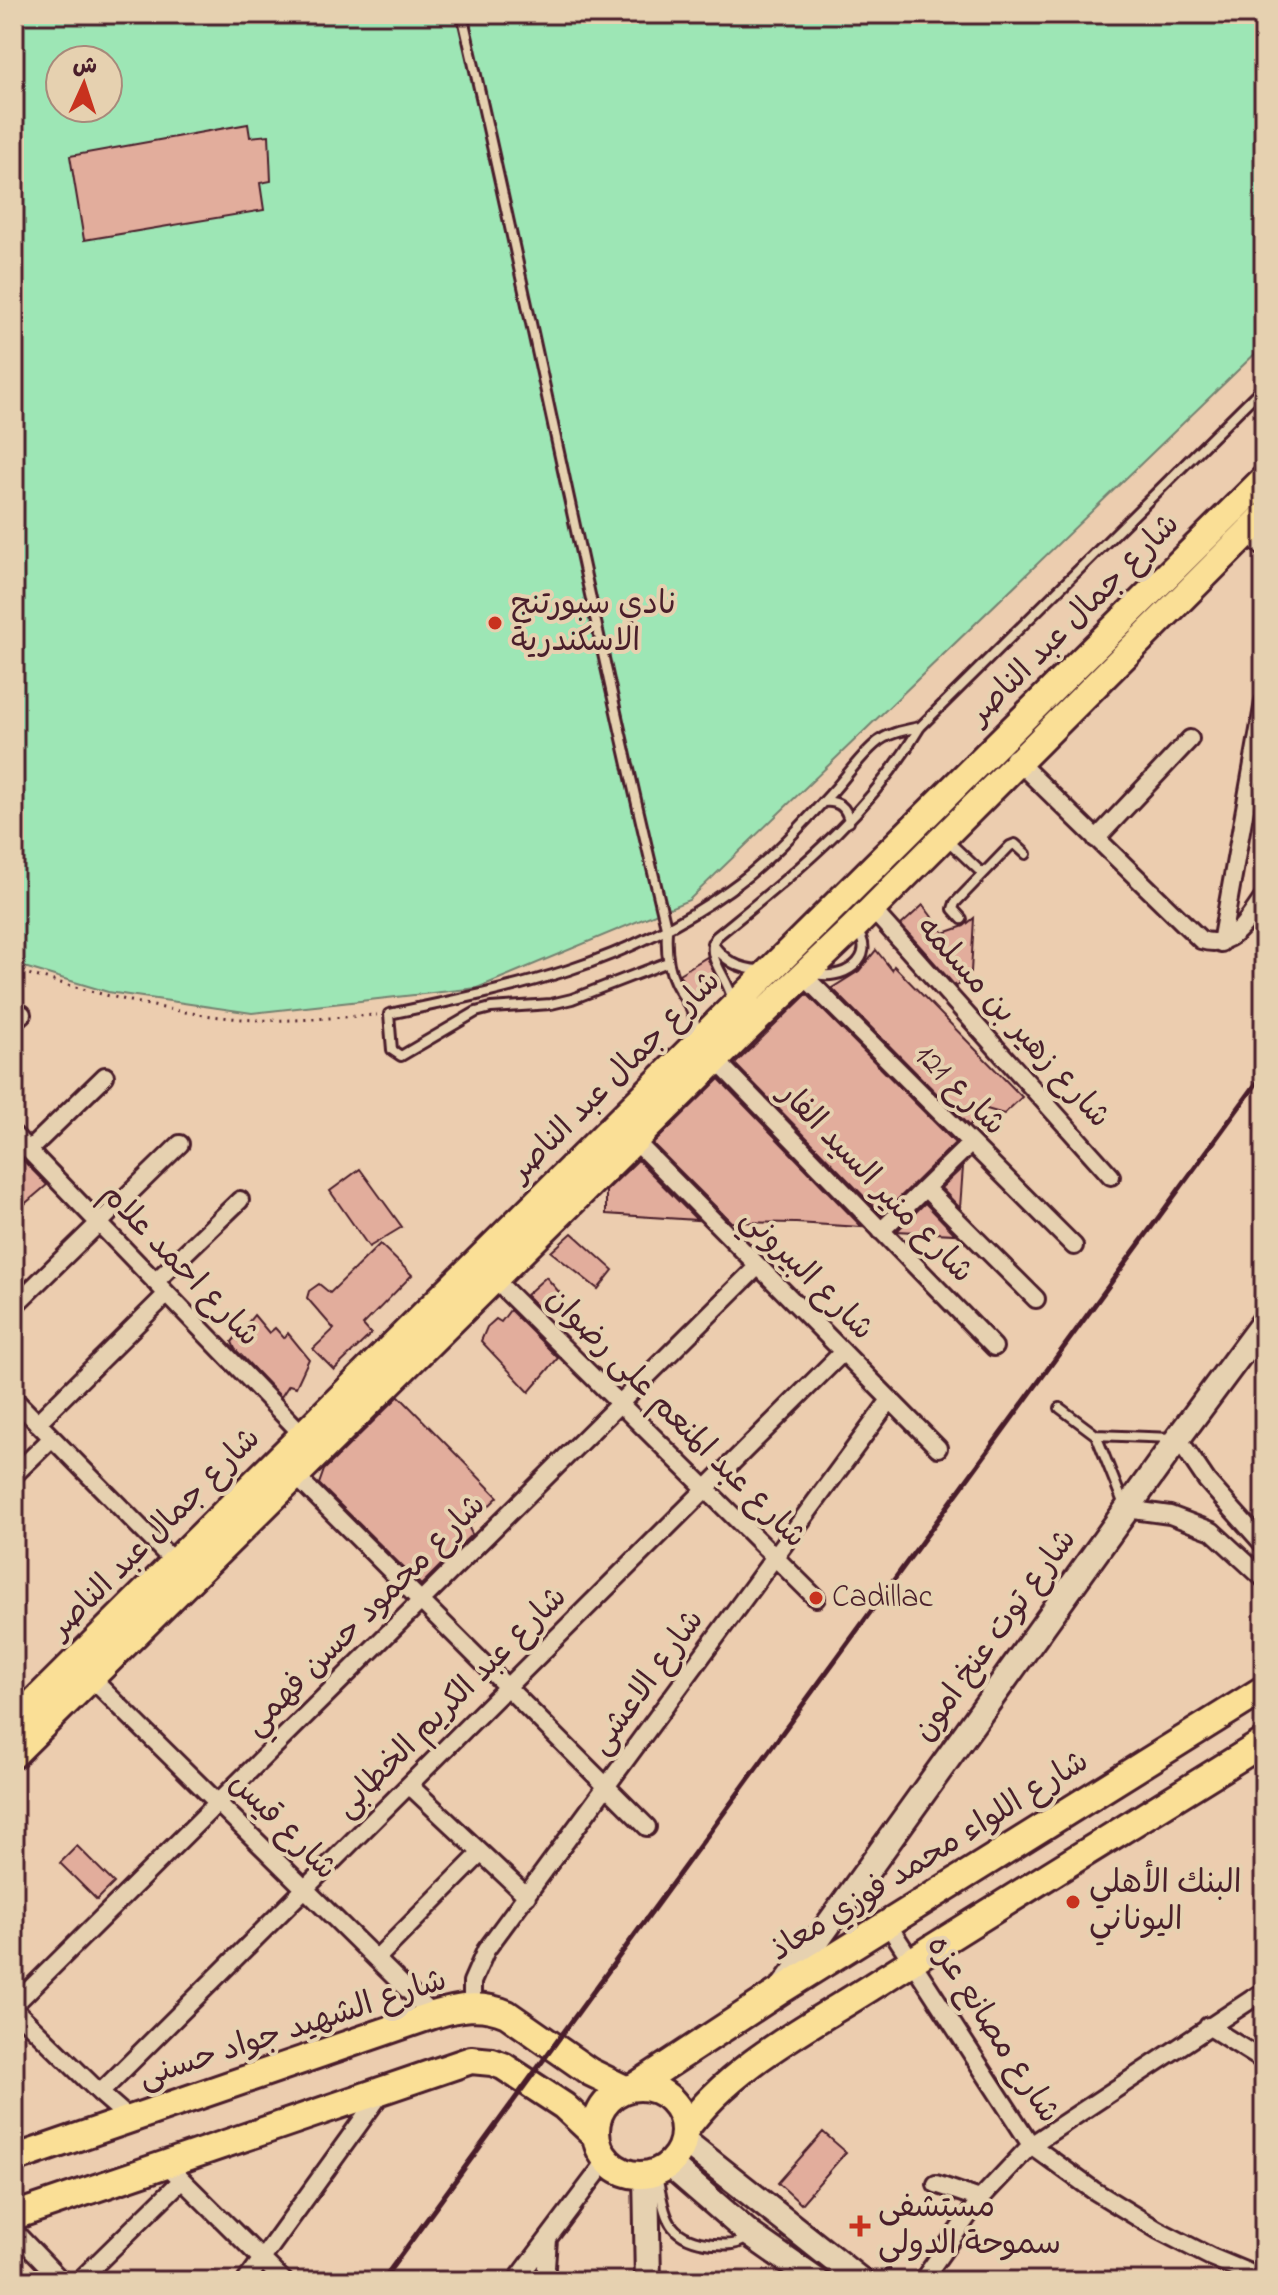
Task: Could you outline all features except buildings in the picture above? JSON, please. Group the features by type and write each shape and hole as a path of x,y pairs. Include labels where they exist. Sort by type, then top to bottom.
{"main road":[{"name":"شارع جمال عبد الناصر","path":"740,1018 773,968 1264,479"},
{"name":"شارع جمال عبد الناصر","path":"14,1722 304,1436 740,1018 806,974 1018,762 1259,532"},
{"name":"شارع جمال عبد الناصر","path":"14,1754 635,1141 704,1054"},
{"name":"شارع اللواء محمد فوزي معاذ","path":"630,2088 887,1923 1264,1689"},
{"path":"14,2216 174,2172 461,2062 492,2062 564,2106 596,2136 607,2160 625,2172 657,2170 680,2149 684,2136 709,2099 740,2072 1264,1742"},
{"name":"شارع الشهيد جواد حسنى","path":"14,2159 433,2015 472,2006 507,2014 590,2072 630,2088"},
{"path":"596,2136 598,2117 603,2108 609,2100 630,2088 653,2089 669,2098 681,2113 684,2136"}],"street":[{"path":"1216,943 1264,702"},
{"path":"1096,839 1190,739"},
{"path":"999,744 1201,940 1216,943 1237,932 1264,897"},
{"name":"شارع زهير بن مسلمه","path":"862,917 1111,1176"},
{"name":"شارع 121","path":"806,974 1074,1246"},
{"name":"شارع منير السيد الفار","path":"704,1054 994,1347"},
{"path":"29,1150 105,1076"},
{"name":"شارع احمد علام","path":"14,1135 304,1436"},
{"name":"شارع البيروني","path":"635,1141 938,1448"},
{"path":"881,1231 971,1143"},
{"path":"14,1306 180,1144"},
{"path":"925,1188 1036,1299"},
{"path":"37,1423 240,1200"},
{"name":"شارع محمود حسن فهمي","path":"14,2007 758,1266"},
{"name":"شارع عبد المنعم على رضوان","path":"494,1279 816,1598"},
{"name":"شارع توت عنخ امون","path":"783,1989 1126,1509 1264,1322"},
{"name":"شارع عبد الكريم الخطابى","path":"100,2093 843,1352"},
{"path":"14,1399 175,1563"},
{"name":"شارع الاعشى","path":"472,2006 472,1982 479,1960 890,1400"},
{"path":"14,1475 52,1438"},
{"path":"1178,1438 1207,1481 1264,1545"},
{"path":"296,1476 647,1827"},
{"path":"1126,1509 1170,1515 1212,1531 1264,1579"},
{"name":"شارع قيس","path":"91,1678 433,2015"},
{"path":"409,1785 527,1896"},
{"path":"376,1959 481,1853"},
{"name":"شارع مصانع عزه","path":"887,1923 1031,2145 1093,2190 1158,2230 1264,2279"},
{"path":"922,2281 980,2199 1031,2145 1264,1991"},
{"path":"14,2007 131,2120"},
{"path":"1208,2026 1264,2061"},
{"path":"246,2281 385,2089"},
{"path":"684,2136 861,2281"},
{"path":"516,2281 607,2160"},
{"path":"657,2170 817,2281"},
{"path":"648,2281 657,2170"},
{"path":"79,2281 174,2172 284,2281"},
{"path":"936,2184 980,2199"},
{"path":"14,2231 62,2281"},
{"path":"545,2281 548,2238"}],"lane":[{"path":"462,14 617,721 667,931 668,962 693,1014 695,1031 704,1054"},
{"path":"740,1018 730,987 712,954 712,943 716,937 802,867 849,822 900,761 920,727 1264,386"},
{"path":"668,962 551,1004 476,1012 401,1056 392,1050 389,1014 490,993 587,966 667,931 731,889 780,848 876,742 920,727"},
{"path":"823,802 833,801 842,805 849,822"},
{"path":"944,836 983,874"},
{"path":"962,919 953,905 1012,844 1026,854"},
{"path":"712,943 727,961 750,969 773,968"},
{"path":"1060,1408 1096,1435 1126,1509"},
{"path":"1096,1435 1178,1438"},
{"path":"657,2170 667,2219 676,2232 690,2242 735,2244 751,2235"}],"path":[{"path":"14,970 87,991 180,1012 244,1020 389,1014"}],"green space":[{"name":"نادي سبورتنج الاسكندرية","path":"14,14 1264,14 1264,345 689,900 477,988 252,1013 108,992 14,964"}],"railway":[{"path":"382,2281 1264,1073"}],"place":[{"name":"نادي سبورتنج الاسكندرية","path":"495,623"},
{"name":"Cadillac","path":"816,1598"},
{"name":"البنك الأهلي اليوناني","path":"1073,1902"},
{"name":"مستشفى سموحة الدولي","path":"860,2226"}]}
